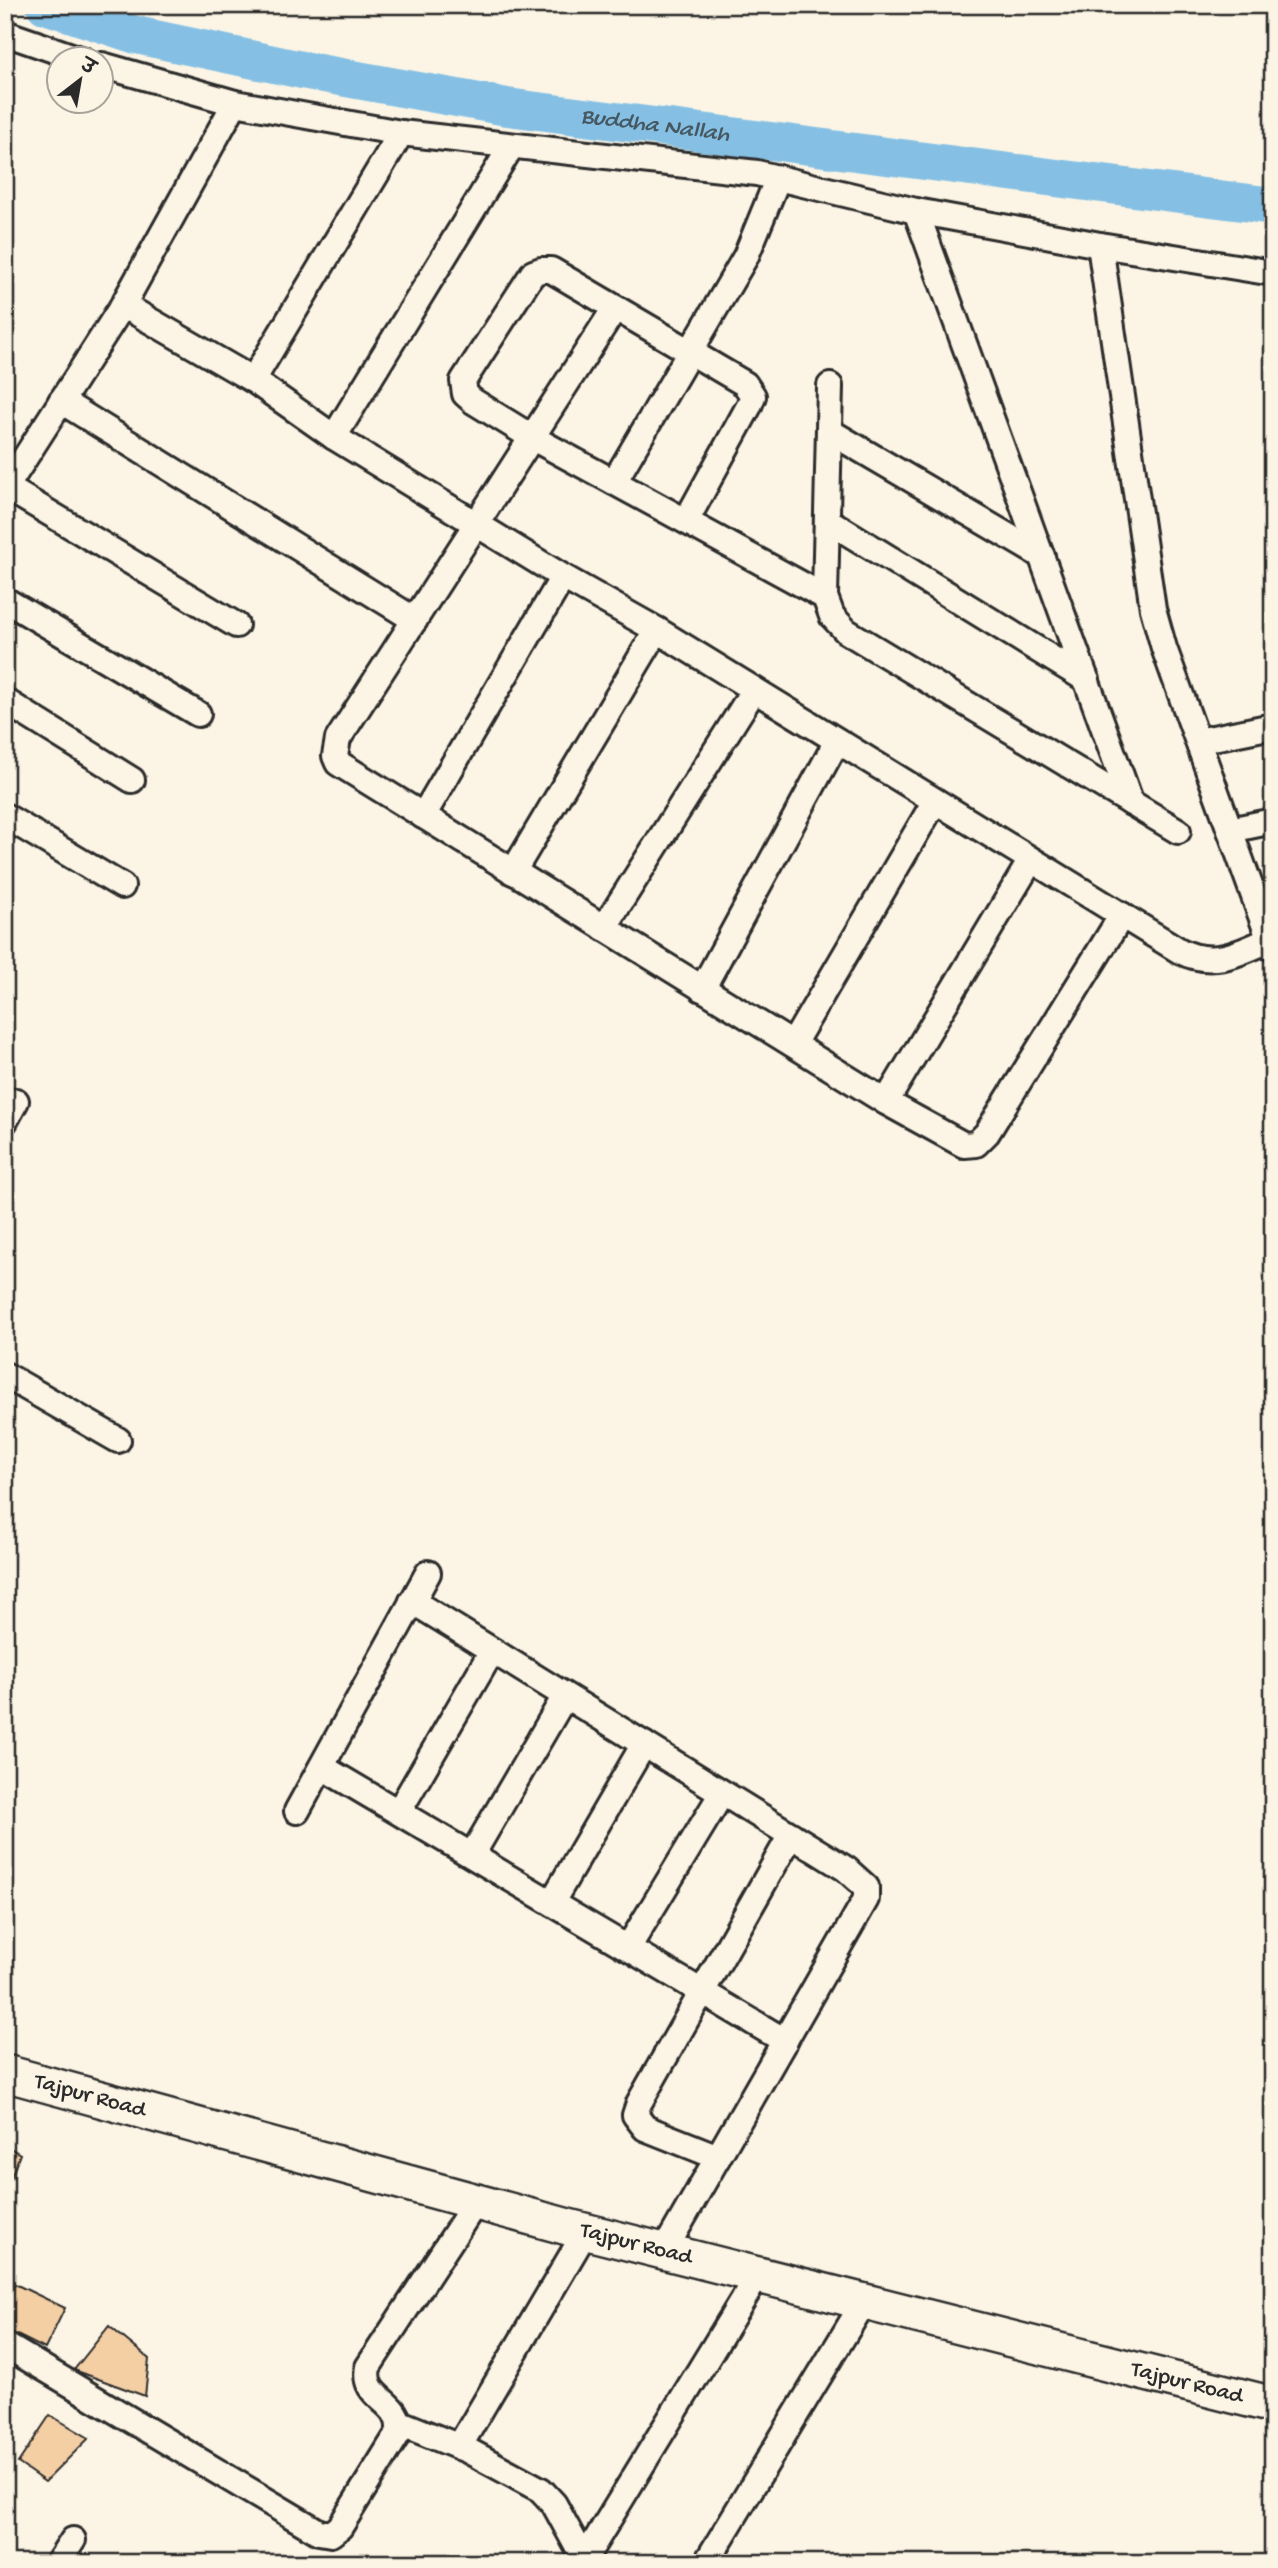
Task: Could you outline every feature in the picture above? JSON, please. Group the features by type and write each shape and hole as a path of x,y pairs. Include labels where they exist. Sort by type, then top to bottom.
{"main road":[{"name":"Tajpur Road","path":"5,2073 586,2231 1273,2405"}],"street":[{"path":"5,33 46,47"},
{"path":"116,69 235,103 401,133 757,173 916,211 1273,273"},
{"path":"235,103 123,305 6,488 236,625"},
{"path":"253,380 401,133"},
{"path":"334,437 511,147"},
{"path":"614,482 746,256 778,178"},
{"path":"916,211 1131,803"},
{"path":"123,305 253,380 334,437 564,577 657,630 1180,951 1202,959 1216,960 1272,942 1164,648 1153,609 1100,245"},
{"path":"686,521 753,396 745,384 551,270 533,273 463,381 465,394 533,438 825,597"},
{"path":"615,308 338,739 335,756 345,768 886,1102 964,1145 976,1144 987,1133 1122,915"},
{"path":"830,386 825,597 832,616 846,631 1178,831"},
{"path":"61,401 415,620"},
{"path":"829,431 1041,556"},
{"path":"827,520 1087,680"},
{"path":"423,816 564,577"},
{"path":"5,600 198,714"},
{"path":"513,872 657,630"},
{"path":"604,928 754,690"},
{"path":"5,701 132,780"},
{"path":"1198,741 1273,726"},
{"path":"702,989 837,741"},
{"path":"793,1044 935,801"},
{"path":"5,816 122,886"},
{"path":"1230,830 1273,821"},
{"path":"886,1102 1031,860"},
{"path":"5,1374 118,1440"},
{"path":"297,1811 428,1573"},
{"path":"412,1601 852,1873 866,1887 866,1899 664,2251"},
{"path":"400,1811 492,1651"},
{"path":"472,1855 565,1696"},
{"path":"552,1902 644,1744"},
{"path":"322,1767 785,2041"},
{"path":"628,1948 722,1793"},
{"path":"718,2157 645,2128 635,2115 639,2103 791,1835"},
{"path":"5,2345 319,2532 331,2534 340,2527 400,2432 396,2412 370,2390 366,2377 368,2367 476,2202"},
{"path":"459,2447 586,2231"},
{"path":"583,2561 758,2275"},
{"path":"711,2561 864,2302"},
{"path":"400,2423 459,2447 541,2490 554,2504 583,2561"},
{"path":"58,2563 73,2540"}],"building":[{"path":"5,2145 20,2154 9,2183 5,2182"},
{"path":"15,2284 65,2308 45,2349 5,2329 5,2301"},
{"path":"109,2326 149,2359 145,2396 74,2370"},
{"path":"50,2415 89,2438 45,2482 18,2463"}],"waterway":[{"name":"Buddha Nallah","path":"45,5 136,35 302,70 507,107 1273,206"}]}
